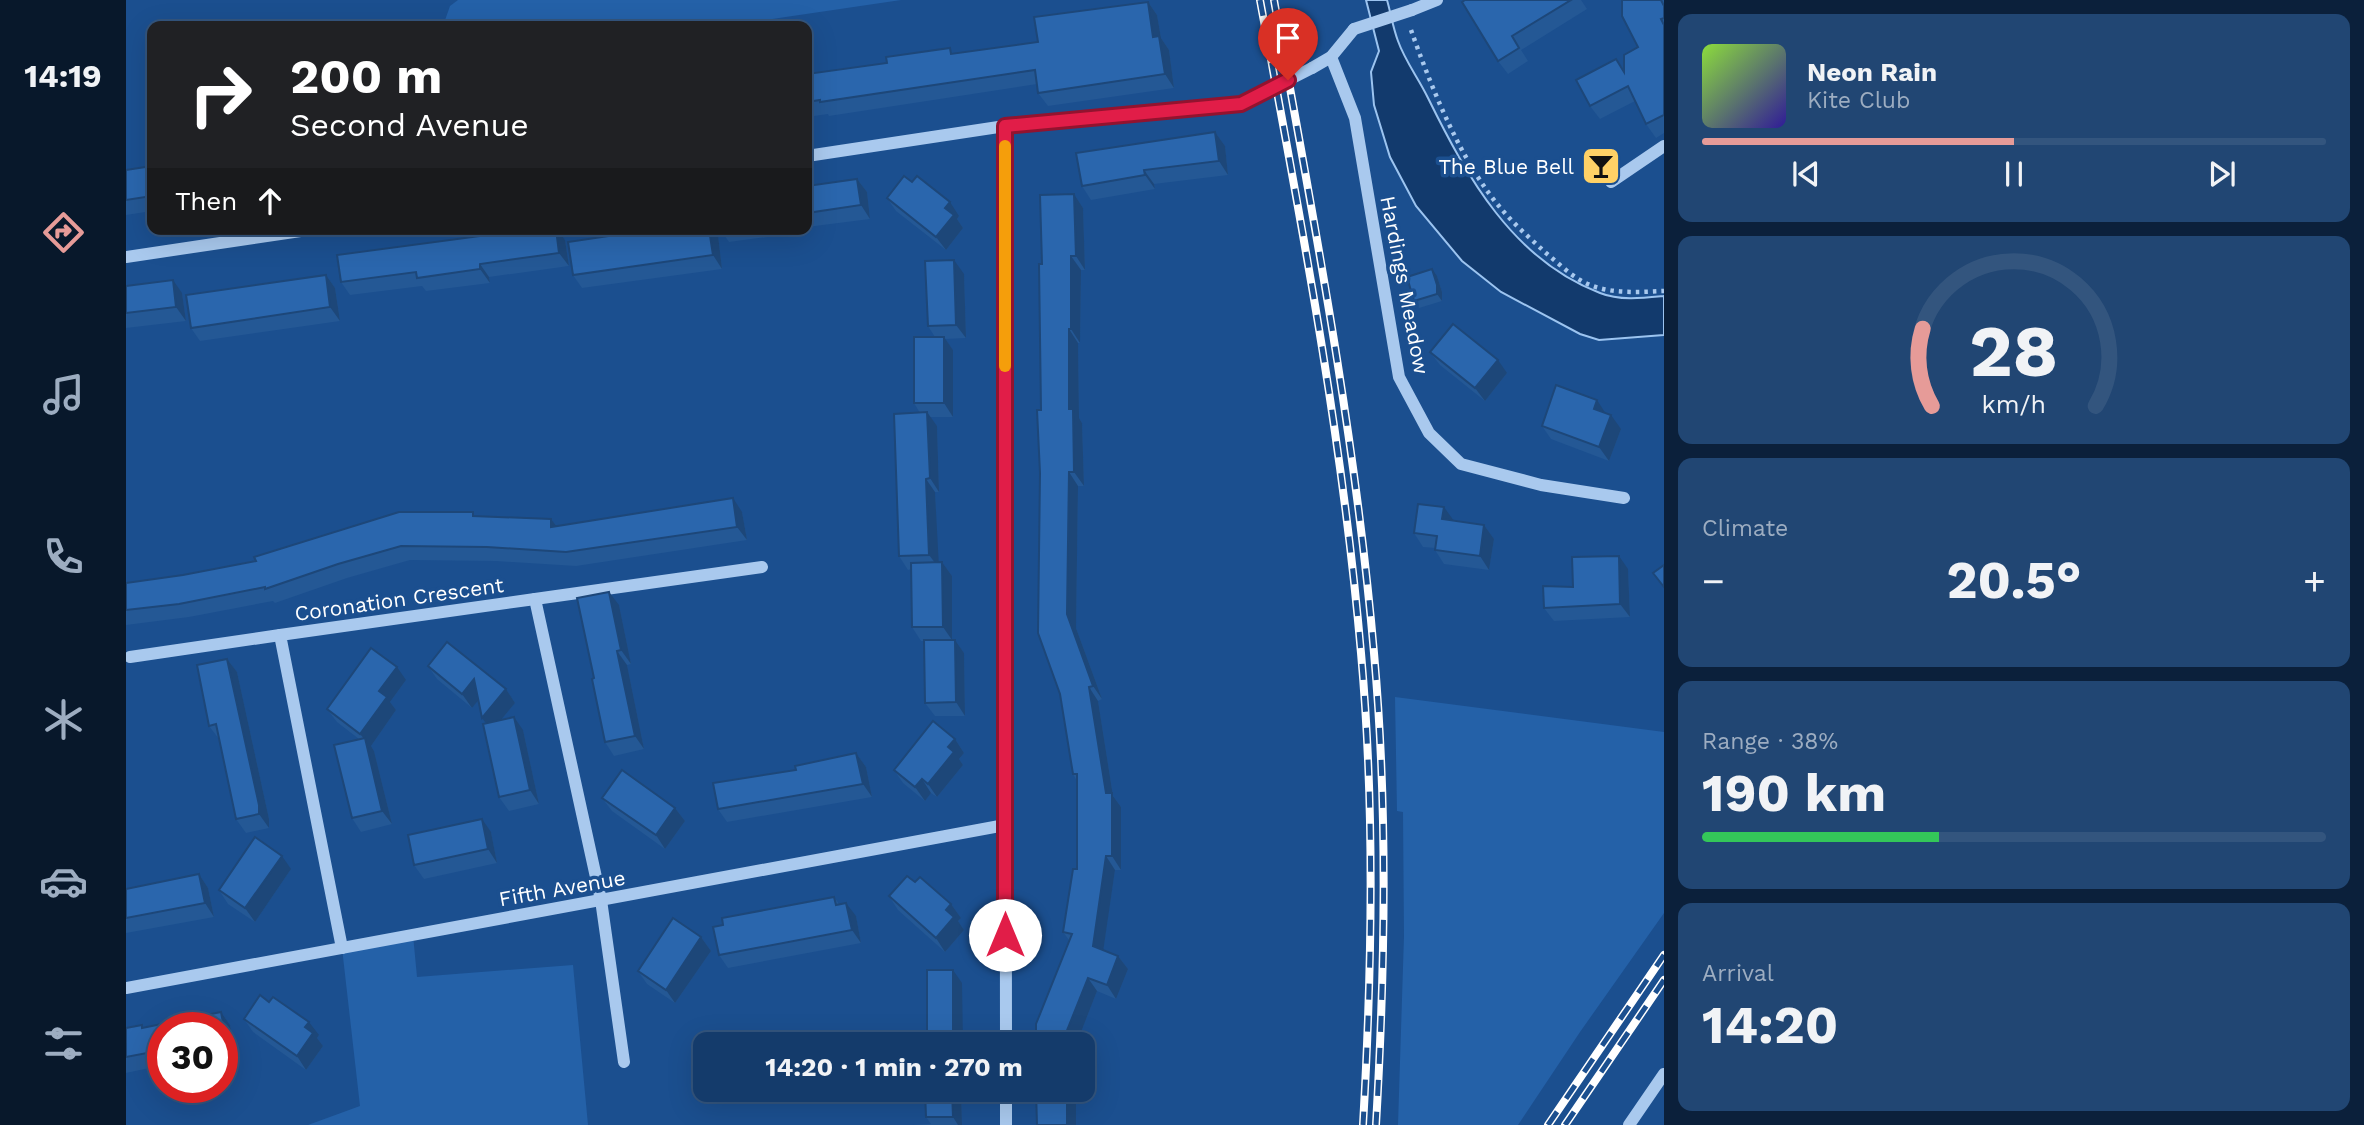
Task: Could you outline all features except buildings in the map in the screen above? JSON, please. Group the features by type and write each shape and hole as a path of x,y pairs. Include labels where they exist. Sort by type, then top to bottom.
{"street":[{"path":"812,155 1005,126 1241,104 1331,57 1354,29 1410,16 1437,0"},
{"name":"Hardings Meadow","path":"1331,57 1355,118 1399,377 1429,433 1461,464 1541,485 1624,498"},
{"path":"1005,126 1006,1032"},
{"path":"1611,181 1664,146"},
{"path":"126,257 274,235"},
{"path":"534,599 762,567"},
{"name":"Coronation Crescent","path":"342,948 280,635 534,599 601,900 624,1062"},
{"path":"130,657 280,635"},
{"name":"Fifth Avenue","path":"126,988 1005,825"},
{"path":"1629,1125 1664,1074"},
{"path":"1006,1102 1006,1125"}],"path":[{"path":"1410,16 1442,109 1476,172 1502,211 1530,239 1580,281 1609,290 1664,291"}],"shaded area":[{"path":"458,0 901,0 758,21 445,21 450,6"},
{"path":"1366,0 1387,0 1401,48 1443,128 1477,186 1518,238 1542,260 1569,278 1600,293 1624,298 1664,296 1664,335 1599,340 1580,334 1501,292 1462,261 1416,206 1390,157 1374,105 1371,72 1379,51"},
{"path":"1395,697 1664,732 1664,913 1518,1125 1398,1125 1404,936 1403,812 1397,811"},
{"path":"413,935 417,977 573,965 588,1125 308,1125 360,1106 342,948"}],"railway":[{"path":"1260,0 1305,244 1331,407 1361,653 1371,889 1363,1125"},
{"path":"1274,0 1344,407 1374,653 1384,889 1376,1125"},
{"path":"1548,1125 1664,955"},
{"path":"1565,1125 1664,980"}],"slow traffic":[{"path":"1005,146 1005,366"}],"place":[{"name":"The Blue Bell","path":"1601,166"}],"route":[{"path":"1005,935 1005,126 1241,104 1288,80"}]}
